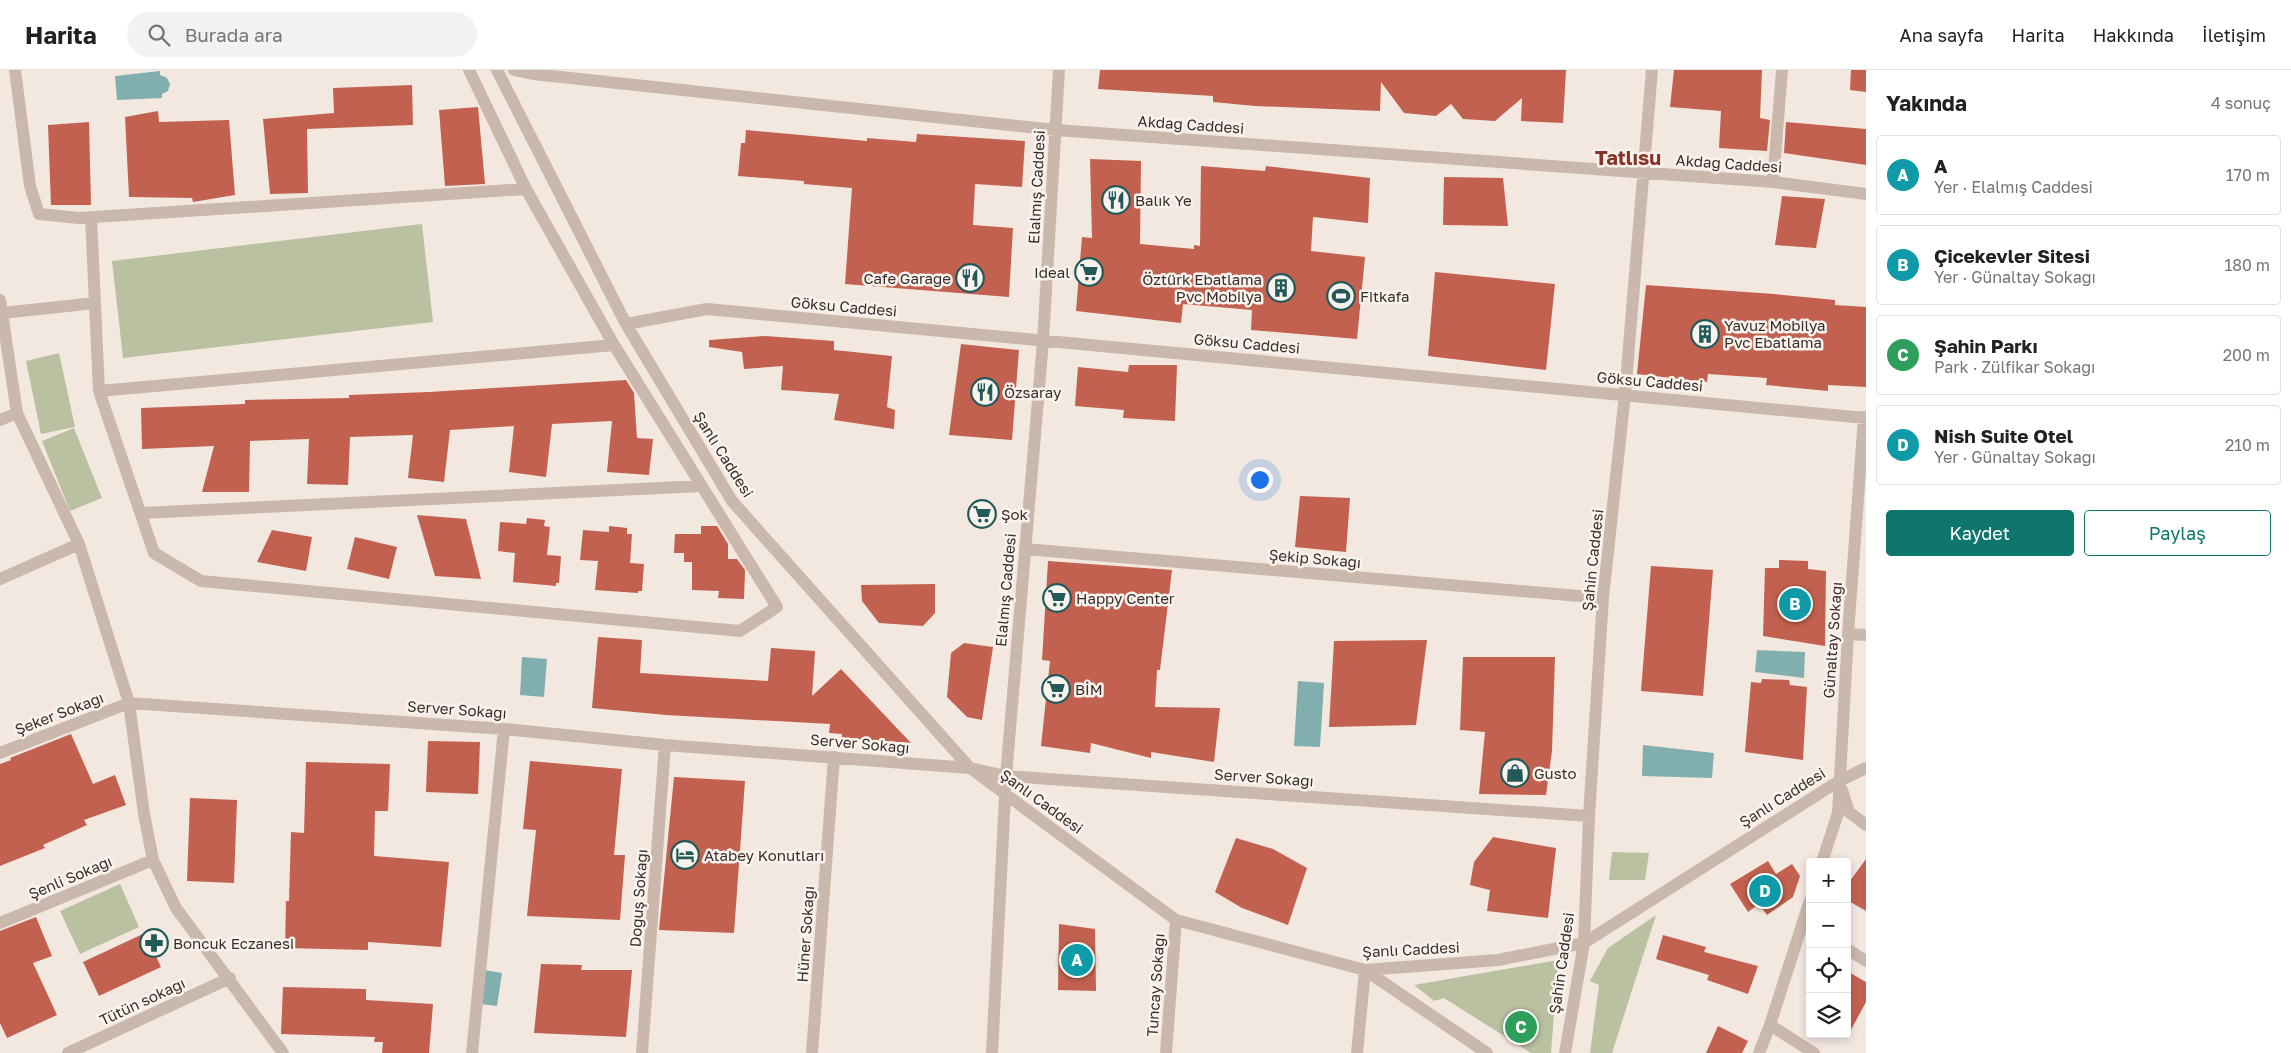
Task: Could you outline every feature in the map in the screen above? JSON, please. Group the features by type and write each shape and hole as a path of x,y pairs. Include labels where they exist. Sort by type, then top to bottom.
{"street":[{"path":"15,70 30,186 39,214 91,217 526,189"},
{"path":"91,217 99,391 154,553 201,581 740,631 777,607 614,345 526,189 470,70"},
{"name":"Şanlı Caddesi","path":"497,70 626,324 732,501 970,768 1176,920 1365,970 1498,960 1584,943 1839,781 1866,768"},
{"name":"Akdağ Caddesi","path":"514,70 533,74 1056,130 1773,182 1866,194"},
{"name":"Elalmış Caddesi","path":"992,1053 1006,776 1043,341 1059,70"},
{"name":"Şahin Caddesi","path":"1565,1053 1578,968 1584,943 1589,816 1604,598 1625,394 1652,70"},
{"path":"1773,182 1782,70"},
{"path":"0,300 17,413 79,544 129,703 144,814 153,860 176,908 230,978 283,1053"},
{"path":"2,313 95,303"},
{"name":"Göksu Caddesi","path":"626,324 707,309 1865,418"},
{"path":"99,391 614,345"},
{"path":"0,420 17,413"},
{"name":"Günaltay Sokağı","path":"1823,858 1838,813 1848,634 1865,418"},
{"path":"142,513 702,486"},
{"path":"0,579 79,544"},
{"name":"Şekip Sokağı","path":"1025,549 1604,598"},
{"path":"1848,634 1866,635"},
{"name":"Server Sokağı","path":"129,703 504,729 665,745 970,768 1006,776 1589,816"},
{"name":"Şeker Sokağı","path":"0,753 129,703"},
{"path":"472,1053 504,729"},
{"name":"Doğuş Sokağı","path":"642,1053 665,745"},
{"name":"Hüner Sokağı","path":"812,1053 834,757"},
{"path":"1839,781 1849,812 1866,825"},
{"name":"Şenli Sokağı","path":"0,923 153,860"},
{"name":"Tuncay Sokağı","path":"1166,1053 1176,920"},
{"path":"1759,1053 1806,924"},
{"path":"1851,952 1866,961"},
{"path":"1357,1053 1365,970 1487,1053"},
{"name":"Tütün sokağı","path":"68,1053 230,978"},
{"path":"1770,1025 1814,1053"}],"green space":[{"path":"422,224 433,322 123,358 112,261"},
{"path":"59,353 75,427 41,434 26,361"},
{"path":"74,428 102,498 70,511 42,441"},
{"path":"1612,852 1649,853 1645,880 1609,880"},
{"path":"120,884 139,927 80,954 60,911"},
{"path":"1656,915 1612,1053 1590,1053 1599,985 1590,981 1608,948"},
{"path":"1558,960 1551,1053 1531,1053 1444,998 1434,1001 1414,985"}],"water":[{"path":"160,71 160,75 167,78 170,84 168,91 162,94 162,98 117,100 115,76"},
{"path":"1757,650 1805,652 1804,678 1755,672"},
{"path":"522,657 547,659 544,697 520,695"},
{"path":"1298,681 1324,683 1320,747 1294,746"},
{"path":"1643,745 1714,753 1712,778 1642,776"},
{"path":"484,970 502,973 497,1006 480,1004"}],"building":[{"path":"1100,70 1566,70 1563,123 1521,121 1522,98 1495,121 1463,119 1451,104 1436,116 1404,113 1381,82 1380,111 1255,106 1213,102 1213,96 1098,89"},
{"path":"1674,70 1762,70 1760,118 1770,120 1767,151 1719,148 1721,111 1670,107"},
{"path":"1851,70 1866,70 1866,92 1850,90"},
{"path":"412,85 413,125 307,129 308,193 270,194 263,119 334,113 333,88"},
{"path":"478,107 485,184 445,186 439,110"},
{"path":"158,111 159,122 229,120 235,195 193,202 192,198 129,197 125,117"},
{"path":"89,122 91,205 51,205 48,125"},
{"path":"1786,122 1866,129 1866,165 1784,153"},
{"path":"746,130 867,141 867,138 916,142 917,134 1025,141 1022,187 975,184 973,225 1013,228 1009,297 845,284 852,188 804,184 804,181 738,176 741,143 745,143"},
{"path":"1090,159 1141,161 1140,244 1194,249 1194,245 1200,246 1201,166 1265,171 1266,166 1370,178 1368,223 1313,217 1311,251 1365,257 1357,339 1251,330 1252,310 1183,304 1181,323 1076,311 1082,237 1092,238"},
{"path":"1444,177 1503,178 1508,226 1443,225"},
{"path":"1782,196 1825,199 1816,248 1775,245"},
{"path":"1435,272 1555,284 1546,370 1428,356"},
{"path":"1646,285 1835,300 1835,305 1866,307 1866,387 1828,385 1828,391 1766,385 1767,378 1708,374 1707,382 1637,374"},
{"path":"765,336 834,341 834,350 892,356 887,407 895,410 894,429 834,420 839,394 781,390 783,366 744,369 742,352 709,347 709,340"},
{"name":"Özsaray","path":"961,344 1019,350 1012,440 949,435"},
{"path":"1129,365 1177,365 1175,421 1123,418 1124,410 1075,406 1078,367 1128,372"},
{"path":"626,380 634,393 637,438 653,439 649,475 607,472 612,421 552,424 546,477 509,472 514,426 450,430 444,482 408,478 413,435 350,437 348,485 307,484 309,439 250,441 249,492 202,492 214,446 142,449 141,408 245,404 245,400 349,398 349,395"},
{"path":"1300,496 1350,498 1346,552 1295,547"},
{"path":"417,515 466,519 481,579 435,576"},
{"path":"527,518 545,520 544,526 550,527 547,555 561,556 559,583 556,583 556,586 513,582 515,553 498,551 500,522 526,524"},
{"path":"609,526 627,528 627,534 632,534 630,563 644,564 642,591 638,591 638,593 595,590 598,561 580,560 583,530 609,532"},
{"path":"701,526 717,526 728,544 728,559 737,559 745,570 744,599 718,598 719,591 692,590 692,562 684,562 684,553 674,553 675,534 701,534"},
{"path":"272,530 312,537 306,571 257,562"},
{"path":"355,537 397,547 389,579 347,569"},
{"path":"1779,560 1808,561 1808,569 1826,571 1825,646 1763,636 1765,568 1779,568"},
{"path":"1048,561 1172,570 1160,670 1157,670 1155,707 1220,708 1214,762 1151,752 1151,758 1091,743 1090,753 1041,746 1050,661 1042,660"},
{"path":"1651,566 1713,570 1703,696 1641,691"},
{"path":"935,584 935,613 923,626 879,623 862,601 861,585"},
{"path":"598,637 642,640 640,673 768,681 771,648 815,651 812,696 841,669 911,743 842,738 842,734 829,733 830,724 666,715 592,708"},
{"path":"1427,640 1416,725 1329,727 1334,641"},
{"path":"964,643 993,647 982,720 967,717 947,697 951,653"},
{"path":"1463,657 1555,657 1552,751 1546,795 1479,794 1485,732 1460,730"},
{"path":"1762,679 1789,680 1790,685 1807,687 1803,760 1745,752 1751,682 1761,683"},
{"path":"71,734 93,784 115,775 126,805 84,820 87,825 43,845 45,848 0,866 0,764 11,760 10,758"},
{"path":"428,741 480,742 478,794 426,792"},
{"path":"530,761 622,769 614,855 625,855 620,920 527,916 536,830 523,829"},
{"path":"306,762 390,764 388,811 375,811 374,856 449,862 441,947 368,942 368,950 285,948 286,901 289,901 291,832 304,833"},
{"name":"Atabey Konutları","path":"674,777 745,781 734,933 659,930"},
{"path":"190,798 237,800 234,883 187,881"},
{"path":"1493,837 1556,848 1548,918 1487,911 1490,890 1470,885 1474,862"},
{"path":"1236,838 1273,849 1307,868 1288,925 1242,908 1215,892"},
{"path":"1866,859 1866,911 1851,902 1851,880"},
{"path":"1768,861 1776,874 1792,864 1800,876 1793,897 1767,915 1759,904 1748,912 1730,884"},
{"path":"36,917 52,956 33,963 57,1015 7,1038 0,1023 0,931"},
{"path":"1059,924 1095,929 1096,991 1058,990"},
{"path":"145,933 161,967 99,996 83,962"},
{"path":"1663,935 1706,947 1704,952 1758,966 1748,994 1707,980 1709,975 1656,959"},
{"path":"541,964 582,965 581,970 632,970 626,1037 534,1033"},
{"path":"1851,973 1866,982 1866,1002 1851,1030"},
{"path":"283,987 366,989 366,1000 433,1004 429,1053 382,1053 383,1042 374,1042 375,1037 281,1034"},
{"path":"1718,1026 1748,1041 1742,1053 1706,1053"}],"place":[{"name":"Balık Ye","path":"1116,200"},
{"name":"Ideal","path":"1089,272"},
{"name":"Cafe Garage","path":"970,278"},
{"name":"Öztürk Ebatlama Pvc Mobilya","path":"1281,288"},
{"name":"Fitkafa","path":"1341,296"},
{"name":"Yavuz Mobilya Pvc Ebatlama","path":"1705,334"},
{"name":"Özsaray","path":"985,392"},
{"name":"Şok","path":"982,514"},
{"name":"Happy Center","path":"1057,598"},
{"name":"Çicekevler Sitesi","path":"1795,604"},
{"name":"BİM","path":"1056,689"},
{"name":"Gusto","path":"1515,773"},
{"name":"Atabey Konutları","path":"685,855"},
{"name":"Nish Suite Otel","path":"1765,891"},
{"name":"Boncuk Eczanesi","path":"154,943"},
{"name":"A","path":"1077,960"},
{"name":"Şahin Parkı","path":"1521,1027"}],"district":[{"name":"Tatlısu","path":"1628,157"}]}
